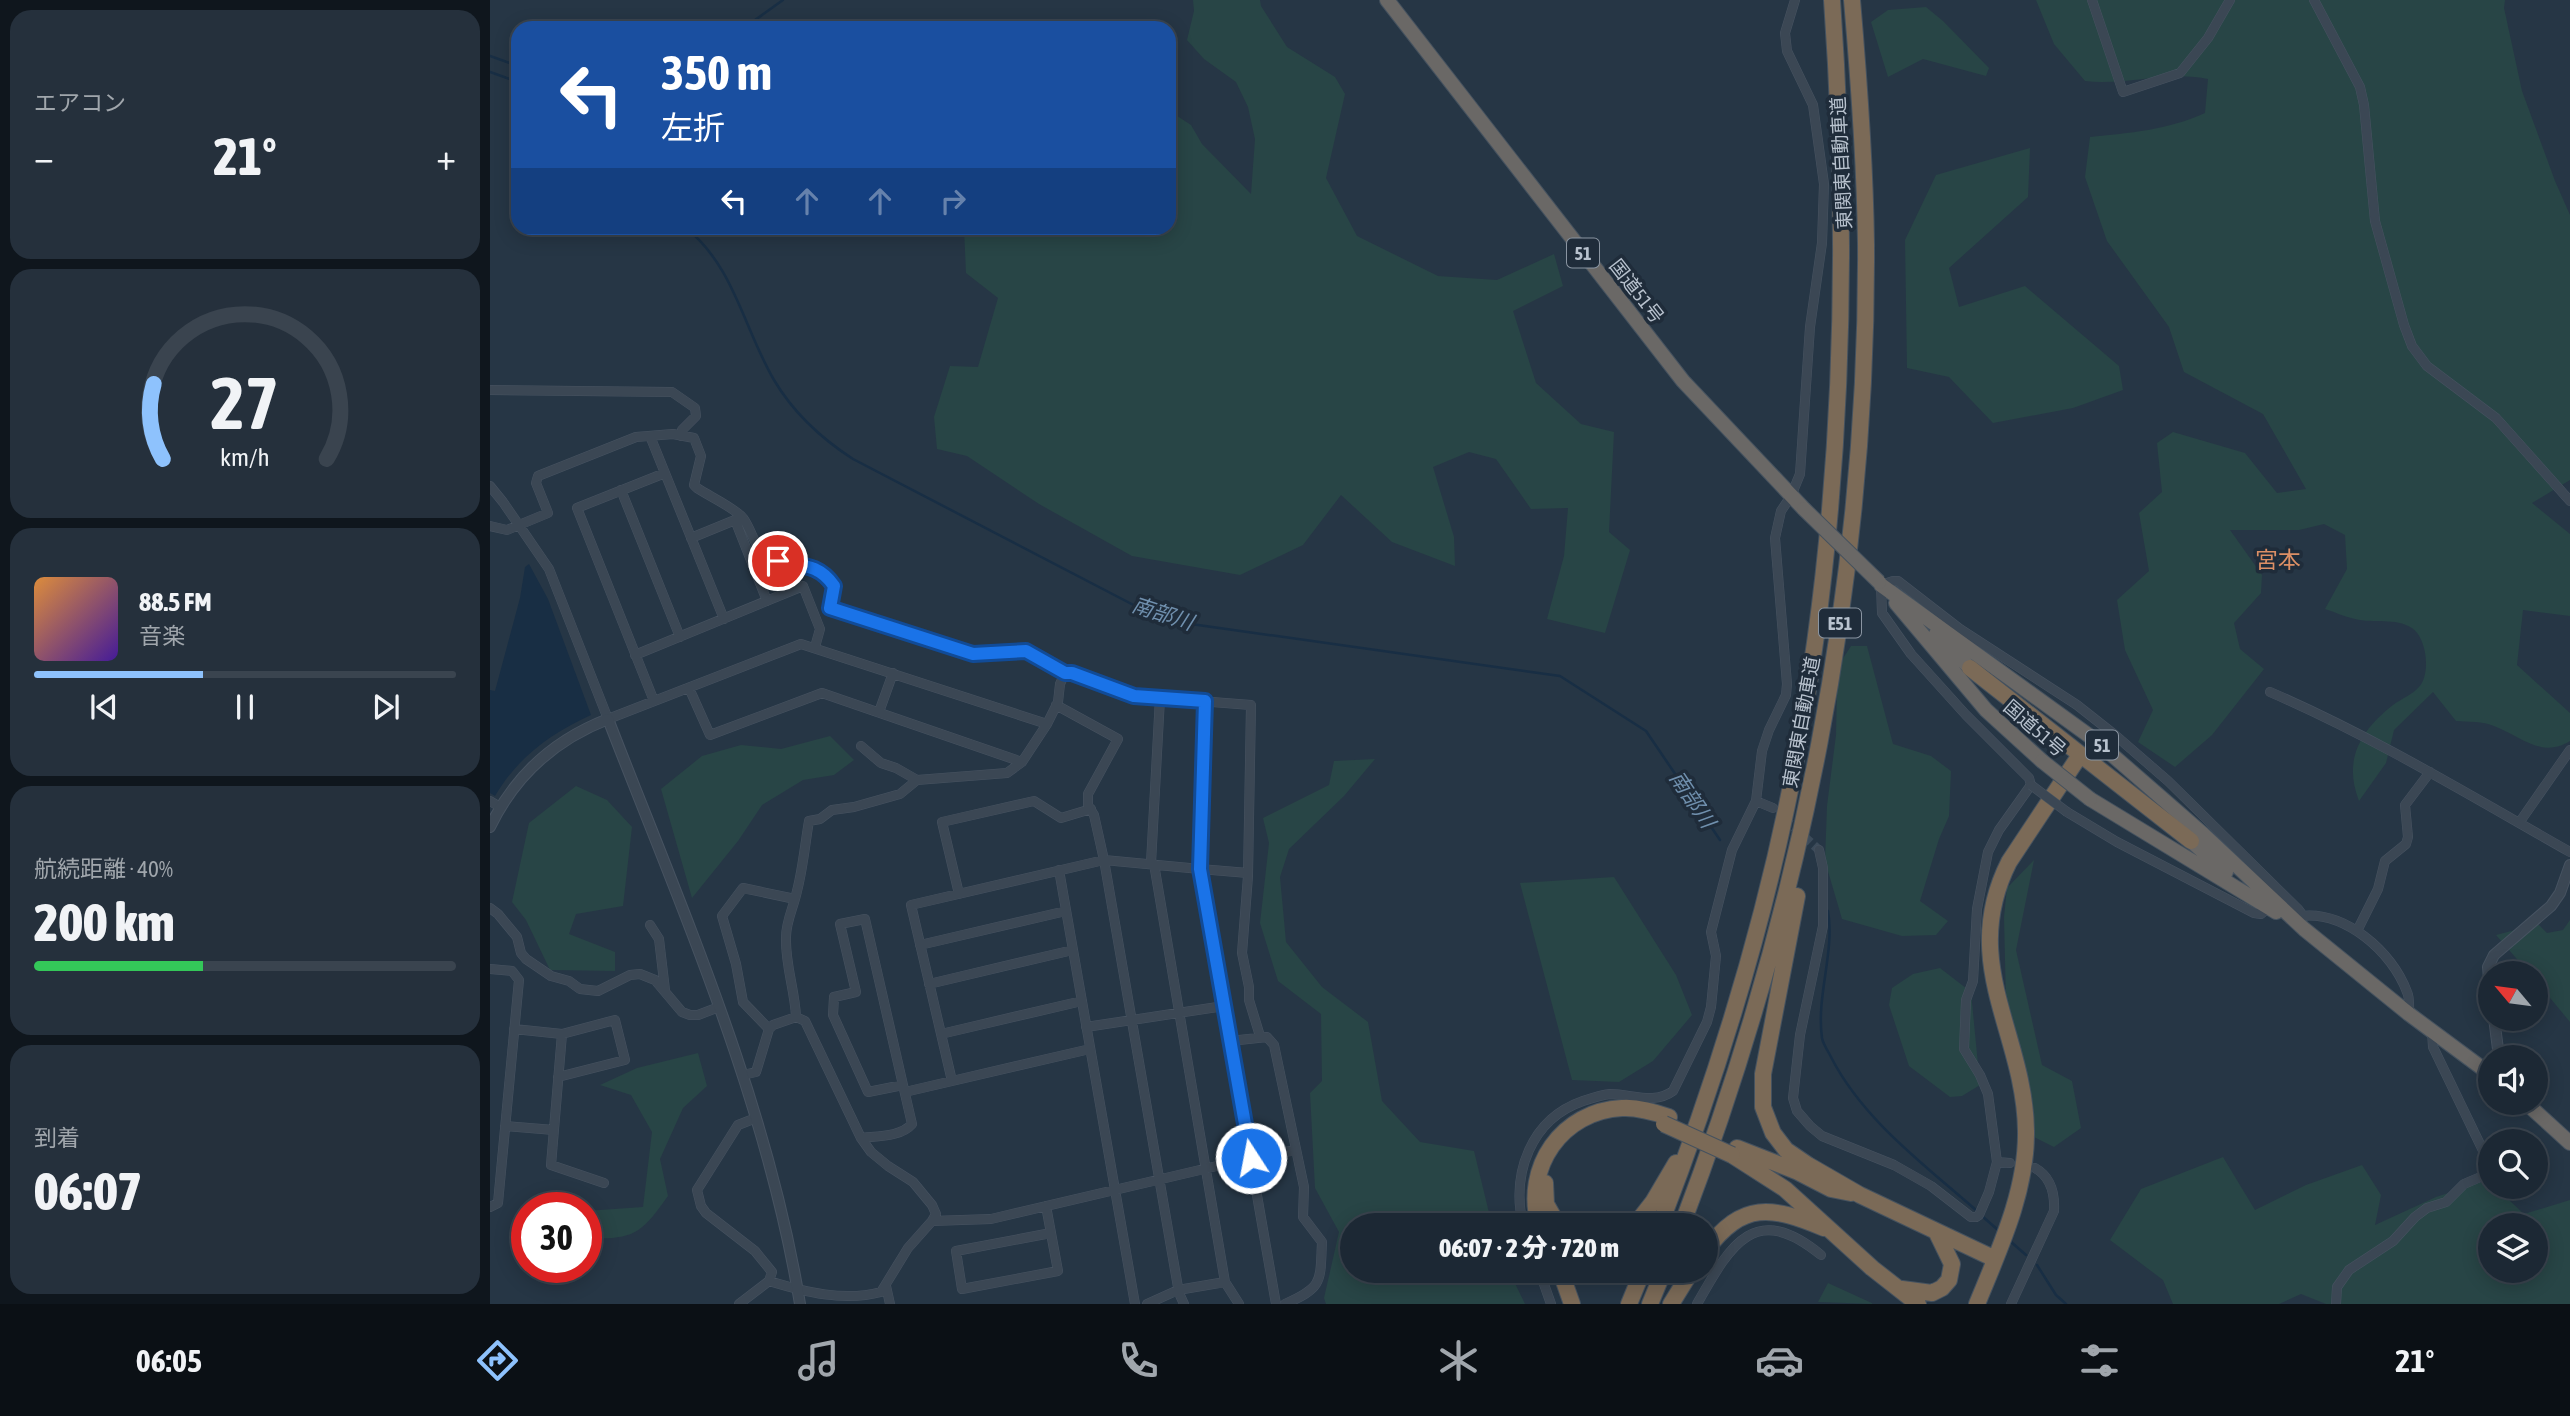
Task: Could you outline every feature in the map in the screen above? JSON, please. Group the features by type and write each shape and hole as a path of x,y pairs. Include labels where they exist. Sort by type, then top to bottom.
{"highway":[{"name":"国道51号","path":"1387,0 1683,382 1791,496 1880,583 1986,710 2042,761 2091,799 2264,904 2295,926 2301,923"},
{"name":"東関東自動車道","path":"1664,1213 1718,1061 1761,914 1786,806 1808,688 1834,460 1841,332 1840,120 1832,0"},
{"name":"東関東自動車道","path":"1686,1213 1759,997 1807,807 1822,735 1841,615 1859,453 1866,245 1863,143 1852,0"},
{"name":"国道51号","path":"1880,583 2095,740 2301,923 2409,1014 2478,1065"},
{"path":"1909,605 1970,668"},
{"path":"1928,639 1970,668 2191,841 2225,865 2238,867"},
{"path":"1977,1304 2022,1176 2026,1153 2024,1098 1992,973 1990,919 2000,880 2009,862 2080,755"},
{"path":"1807,807 1804,860 1763,1074 1763,1107 1773,1133 1786,1150 1860,1195 1995,1259"},
{"path":"2191,841 2264,904"},
{"path":"1644,1213 1681,1154 1718,1061"},
{"path":"1537,1213 1534,1188 1542,1160 1559,1135 1580,1119 1608,1109 1635,1108 1735,1151 1796,1171 1831,1189 1860,1195"},
{"path":"2539,1115 2570,1143"},
{"path":"1551,1213 1546,1204 1544,1189 1548,1169 1564,1142 1588,1125 1607,1119 1667,1121"},
{"path":"1735,1151 1785,1189 1918,1304"},
{"path":"1718,1237 1732,1222 1754,1212 1769,1210 1832,1231"},
{"path":"1898,1288 1932,1293 1942,1288 1949,1280 1952,1264 1936,1231"},
{"path":"1565,1283 1572,1304"},
{"path":"1629,1304 1638,1283"},
{"path":"1650,1304 1659,1283"},
{"path":"1671,1304 1684,1283"}],"street":[{"path":"1521,1213 1519,1197 1523,1164 1529,1145 1554,1116 1572,1105 1608,1094 1653,1099 1663,1098 1673,1091 1707,1023 1716,956 1711,932 1732,849 1756,801 1762,751 1786,695 1775,538 1781,511 1800,474 1810,327 1822,243 1824,184 1813,105 1787,51 1785,33 1795,0"},
{"path":"2092,0 2123,92 2180,72 2208,38 2230,0"},
{"path":"2314,0 2360,87 2375,221 2412,346 2427,366 2496,418 2570,501"},
{"path":"490,390 672,392 695,408 696,416 682,430 681,436"},
{"path":"650,436 724,619"},
{"path":"490,526 507,530 548,513 536,483 538,476 636,437 694,438 701,456 694,485 742,516 761,552 769,558 825,573 834,586 830,608 973,654 1026,651 1065,673 1072,673 1134,696 1251,705 1248,873 1242,953 1249,1000 1260,1037"},
{"path":"654,701 577,509 665,472"},
{"path":"490,486 549,569 719,1007 743,1075 782,1212 800,1304"},
{"path":"621,491 680,637"},
{"path":"691,538 735,520 767,601"},
{"path":"2264,904 2261,914 2254,913 2117,842 2067,812 2031,785 2029,778 1966,715 1911,654 1882,613 1880,583 1898,581 1960,629 2077,705 2168,781 2298,909 2301,923 2315,915 2357,931 2376,944 2408,993 2409,1014"},
{"path":"635,654 803,586 820,629 815,647"},
{"path":"490,827 500,807 537,761 575,734 801,644 1047,724"},
{"path":"879,712 892,673"},
{"path":"861,747 881,763 917,780 1007,774 1022,762 1047,724 1056,705 1065,673"},
{"path":"689,688 710,735 822,693 1022,762"},
{"path":"2270,692 2309,709 2430,772 2570,852"},
{"path":"1160,698 1152,864 1225,1282 1239,1304"},
{"path":"1205,701 1200,869 1276,1304"},
{"path":"1056,705 1118,739 1088,794 1104,860 1178,1290 1184,1304"},
{"path":"2519,823 2570,750"},
{"path":"2357,931 2378,890 2385,861 2406,844 2408,838 2405,805 2430,772"},
{"path":"796,1017 785,934 809,821 820,819 832,810 900,794 917,780"},
{"path":"1819,850 1823,868 1823,926 1800,1035 1793,1098 1797,1111 1822,1136 1894,1165 1931,1186 1971,1217 1976,1217 1989,1192 1997,1162 1988,1094 1964,1049 1966,1000 1973,981 1977,909 1988,852 1998,830 2031,785"},
{"path":"490,801 500,807"},
{"path":"959,894 942,822 1034,801 1061,818 1091,809"},
{"path":"1756,801 1773,807"},
{"path":"952,1082 911,905 1104,860 1248,873"},
{"path":"2491,961 2494,955 2551,906 2560,893 2570,864"},
{"path":"1059,870 1135,1304"},
{"path":"769,1029 743,1002 736,964 722,916 743,887 794,899"},
{"path":"490,908 517,937 521,953 526,959 551,976 569,981 580,989 598,991 630,975 640,974 655,981 682,1012 698,1015 719,1007"},
{"path":"920,945 1066,911"},
{"path":"861,1138 907,1130 912,1124 904,1089 865,919 840,924 856,992 834,997 833,1015 867,1092 904,1089 952,1082 1090,1049"},
{"path":"650,925 659,939 665,992"},
{"path":"929,984 1073,950"},
{"path":"490,969 512,971 519,980 498,1203 490,1207"},
{"path":"941,1034 1082,1001"},
{"path":"1086,1027 1224,1006"},
{"path":"743,1075 757,1072 769,1029 773,1025 796,1017 805,1021 861,1138 888,1167 914,1182 936,1214 908,1248 881,1292 855,1297 798,1289 769,1281"},
{"path":"514,1029 562,1034 615,1020 625,1060 558,1077"},
{"path":"2432,1031 2434,1047 2478,1140"},
{"path":"562,1034 551,1165 604,1183"},
{"path":"1230,1041 1267,1037 1274,1045 1304,1187 1303,1217 1322,1242 1320,1281 1307,1300 1285,1304"},
{"path":"740,1304 769,1281 772,1272 755,1251 706,1213 701,1206 697,1190 738,1125 756,1118"},
{"path":"505,1126 554,1130"},
{"path":"932,1221 991,1219 1251,1158 1296,1150"},
{"path":"1997,1162 2010,1164"},
{"path":"2011,1304 2054,1211 2055,1201 2050,1183 2042,1172 2035,1168"},
{"path":"2336,1304 2337,1287 2349,1270 2393,1241 2427,1208 2446,1202 2464,1184 2478,1178"},
{"path":"1046,1206 1051,1233 1058,1271 962,1289 956,1251 1051,1233"},
{"path":"1697,1304 1730,1251 1750,1234 1770,1230 1784,1232 1796,1236 1821,1255"},
{"path":"1147,1304 1178,1290 1225,1282"},
{"path":"1544,1283 1551,1304"},
{"path":"886,1286 890,1304"}],"green space":[{"path":"1193,0 1260,0 1261,6 1287,47 1335,77 1345,94 1326,178 1357,236 1438,276 1497,280 1554,254 1563,286 1513,311 1536,383 1581,424 1614,432 1609,532 1630,550 1605,633 1547,619 1564,556 1568,508 1531,509 1496,459 1469,452 1433,467 1454,537 1455,566 1392,542 1341,495 1303,545 1240,575 1132,556 1039,504 967,456 937,449 934,417 950,366 978,367 998,298 966,273 964,235 1176,235 1176,115 1191,125 1202,144 1251,194 1255,139 1248,107 1236,82 1204,59 1187,40 1194,11"},
{"path":"2036,0 2505,0 2504,8 2522,91 2570,215 2570,480 2532,503 2570,534 2570,616 2523,610 2517,665 2570,713 2570,741 2550,748 2540,747 2490,724 2456,721 2433,692 2394,730 2386,763 2359,801 2353,772 2358,747 2381,715 2419,687 2425,674 2426,656 2421,640 2412,628 2392,622 2355,619 2325,609 2347,569 2345,535 2324,524 2299,530 2230,530 2262,575 2261,593 2234,623 2240,649 2264,669 2212,735 2175,767 2138,742 2153,710 2125,650 2117,600 2149,571 2139,513 2162,492 2157,443 2173,432 2245,453 2277,493 2306,489 2263,414 2184,372 2169,327 2107,241 2085,177 2090,137 2163,127 2205,113 2208,79 2178,76 2116,82 2085,81 2054,44"},
{"path":"1926,7 1989,68 1986,76 1923,59 1888,77 1871,22 1888,10"},
{"path":"2030,148 2028,197 1949,268 1959,307 2025,286 2119,366 2123,390 2073,408 1993,423 1949,377 1907,368 1905,240 1936,175"},
{"path":"1851,646 1867,646 1893,744 1931,756 1951,771 1949,816 1920,901 1948,921 1936,935 1902,936 1842,919 1825,861 1827,806 1836,735 1837,687 1842,660"},
{"path":"830,736 854,760 834,775 803,780 762,805 738,841 692,898 661,789 702,756 741,745 781,749"},
{"path":"1375,759 1344,796 1289,849 1280,877 1286,942 1322,987 1368,1022 1382,1101 1420,1142 1474,1151 1489,1213 1340,1213 1340,1283 1515,1283 1525,1304 1326,1304 1324,1298 1339,1232 1315,1188 1310,1093 1322,1081 1321,1014 1278,981 1260,923 1269,843 1263,818 1329,785 1334,761"},
{"path":"576,786 607,800 632,827 623,906 576,914 569,934 615,952 615,971 550,970 526,920 512,902 529,823"},
{"path":"2034,860 2016,950 2042,1065 2072,1081 2081,1128 2054,1147 2032,1136 2006,1003 2004,917 2007,888"},
{"path":"1614,877 1676,975 1692,1015 1653,1061 1619,1082 1572,1080 1520,883"},
{"path":"2570,920 2570,1022 2548,995 2548,961 2519,961 2496,935 2538,924 2547,933 2563,930"},
{"path":"1940,968 1971,992 1980,1085 1962,1096 1950,1097 1909,1066 1889,1005 1892,988 1913,974"},
{"path":"698,1053 707,1086 683,1108 660,1159 668,1196 643,1227 626,1236 602,1238 602,1210 643,1207 652,1132 631,1095 600,1085 637,1068"},
{"path":"2223,1157 2255,1210 2306,1185 2362,1165 2381,1195 2375,1225 2436,1197 2478,1183 2478,1199 2508,1199 2523,1213 2478,1213 2478,1283 2548,1283 2548,1213 2527,1213 2570,1200 2570,1304 2326,1304 2301,1294 2279,1304 2173,1304 2163,1280 2110,1240 2141,1189"},
{"path":"1828,1283 1874,1304 1818,1302"}],"water":[{"path":"529,564 548,599 591,715 536,748 514,770 495,796 490,793 490,690 495,691 520,598 525,567"}],"waterway":[{"path":"754,21 783,0"},
{"path":"490,56 511,64"},
{"name":"南部川","path":"490,72 511,80"},
{"name":"南部川","path":"693,235 716,261 727,279 764,360 782,392 809,424 853,459 1147,612 1177,622 1560,676 1646,731 1720,840"},
{"name":"南部川","path":"1828,911 1829,942 1821,1006 1824,1045 1844,1080 1878,1121 1916,1159 1977,1211"},
{"name":"南部川","path":"1982,1216 1998,1230"},
{"name":"南部川","path":"2010,1241 2026,1255"},
{"name":"南部川","path":"2037,1265 2056,1295 2066,1304"}],"tunnel":[{"path":"1784,818 1819,850"}],"district":[{"name":"宮本","path":"2278,560"}],"route":[{"path":"778,561 814,568 825,573 834,586 830,608 973,654 1026,651 1065,673 1072,673 1134,696 1205,701 1200,869 1251,1158"}]}
